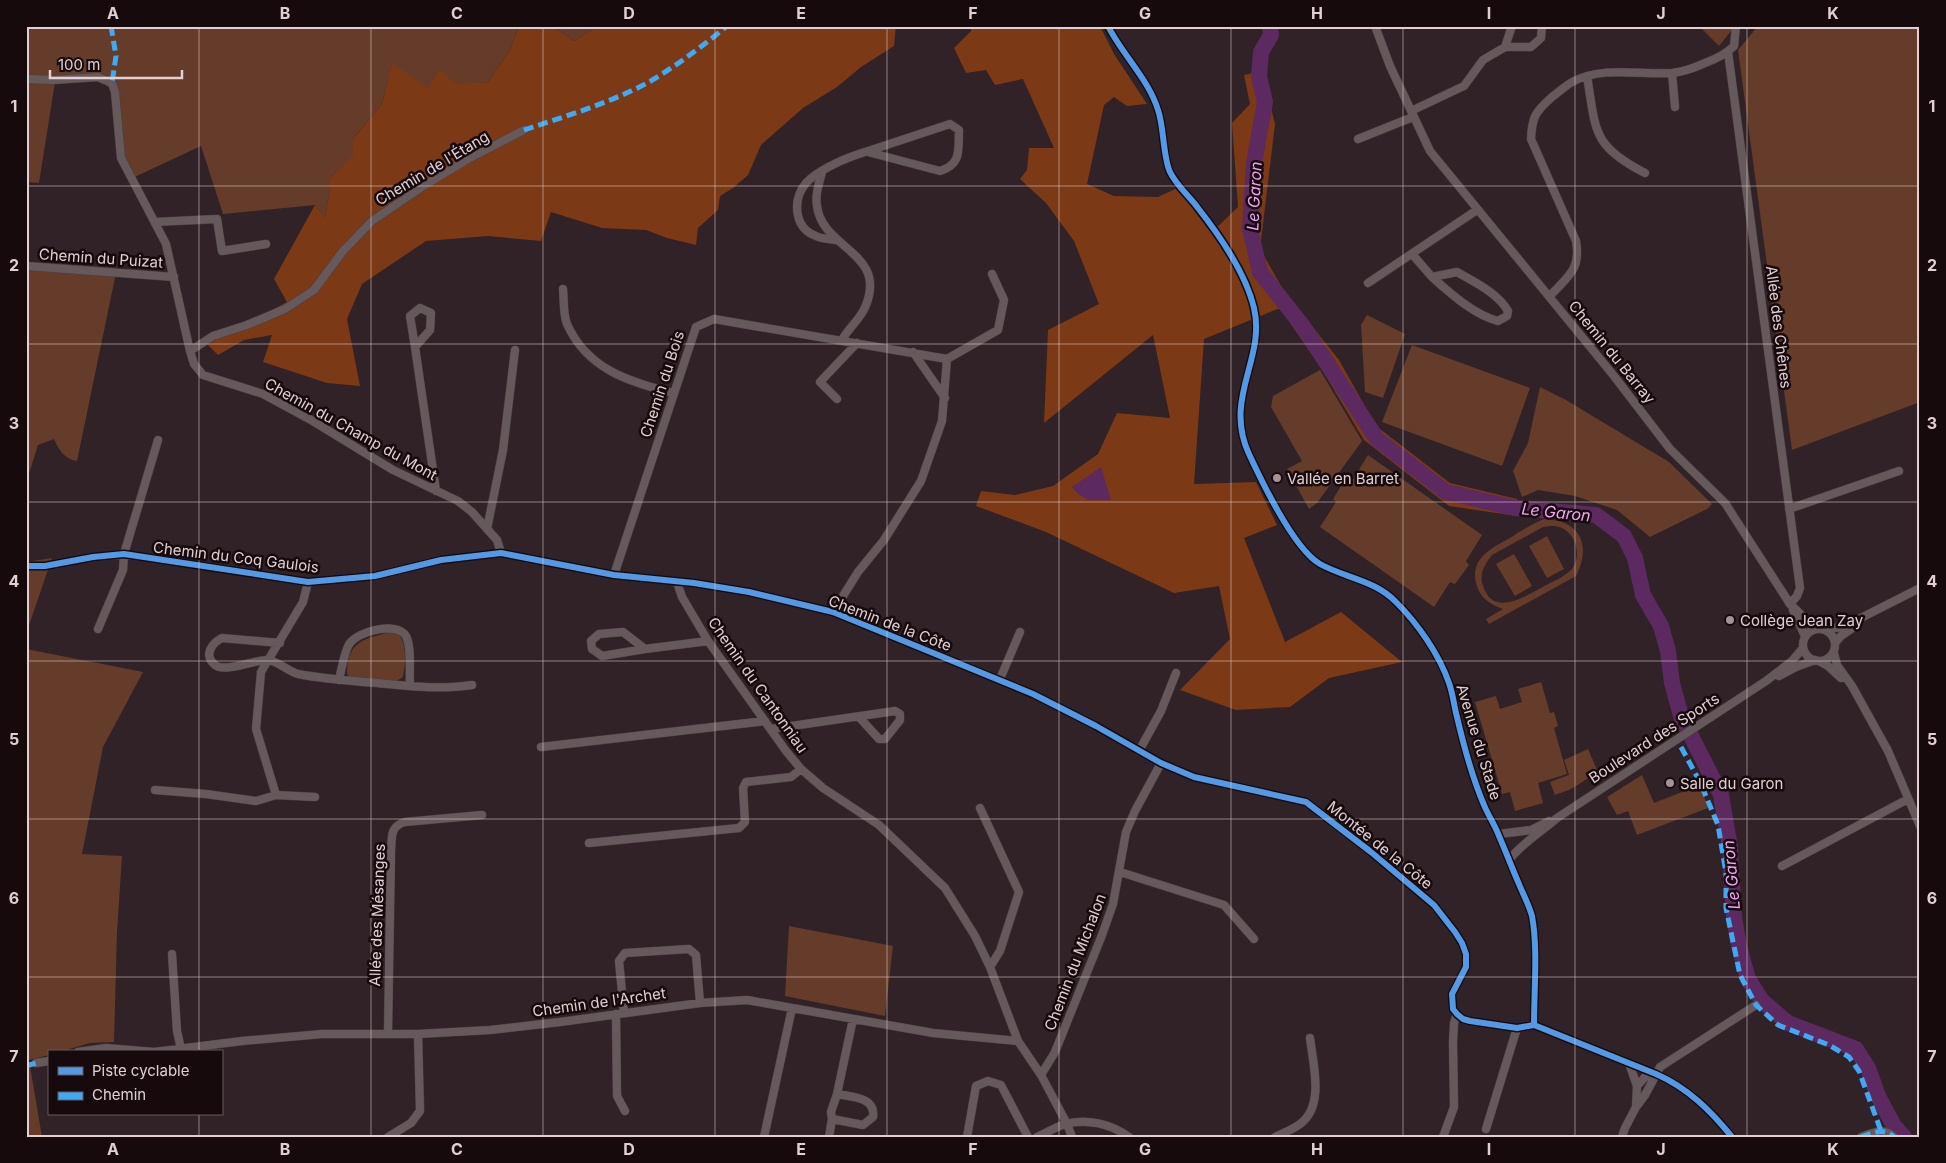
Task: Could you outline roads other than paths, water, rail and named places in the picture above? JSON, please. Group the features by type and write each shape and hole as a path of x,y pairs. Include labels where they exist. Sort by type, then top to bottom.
{"street":[{"name":"Avenue du Stade","path":"1108,26 1114,39 1142,78 1158,109 1169,171 1201,211 1227,250 1247,286 1254,306 1257,323 1254,345 1239,409 1240,430 1248,452 1296,543 1320,565 1366,581 1383,590 1396,601 1415,624 1436,655 1449,684 1472,772 1484,805 1499,834 1531,912 1533,926 1534,1025"},
{"name":"Chemin du Barray","path":"1375,26 1412,114 1430,151 1550,296 1670,449 1725,503 1790,604 1805,636"},
{"path":"1505,47 1512,26"},
{"path":"1358,139 1412,114 1464,86 1483,60 1505,47 1531,47 1541,38 1542,26"},
{"path":"1550,296 1575,268 1578,256 1576,241 1531,139 1532,123 1537,111 1564,87 1587,76 1621,72 1672,73 1688,70 1718,58 1734,46 1736,26"},
{"name":"Allée des Chênes","path":"1728,52 1800,588 1797,596 1790,604"},
{"path":"1672,73 1676,107"},
{"path":"1587,76 1594,123 1604,145 1623,162 1645,173"},
{"name":"Chemin du Champ du Mont","path":"26,79 53,80 98,77 112,83 115,92 121,158 166,244 190,351 194,364 203,375 263,394 311,420 392,470 458,501 472,512 497,540 501,553"},
{"path":"835,240 816,236 805,229 798,219 797,207 800,194 806,184 839,161 950,124 959,130 957,160 950,168 940,171 868,152"},
{"name":"Chemin de l'Étang","path":"190,351 213,336 247,325 285,309 314,290 343,251 372,221 425,184 524,130"},
{"path":"822,172 816,194 817,208 823,224 835,240 857,256 864,265 869,278 870,291 866,305 859,318 842,340"},
{"path":"1368,283 1477,210"},
{"path":"155,222 217,219 222,251 266,244"},
{"path":"1412,254 1432,277 1461,300 1490,319 1498,321 1506,316 1508,311 1503,302 1457,272 1432,277"},
{"name":"Chemin du Puizat","path":"26,266 174,277"},
{"path":"833,612 858,572 884,540 921,481 942,421 946,398 947,359 998,330 1004,300 992,274"},
{"path":"563,289 566,322 576,340 592,358 618,376 673,393"},
{"path":"415,347 430,330 431,313 420,308 410,316 436,491"},
{"name":"Chemin du Bois","path":"614,575 637,512 673,393 696,327 714,319 947,359"},
{"path":"836,400 820,382 857,343"},
{"path":"487,529 503,450 515,350"},
{"path":"913,352 946,398"},
{"path":"98,629 123,570 124,554 158,440"},
{"path":"1789,509 1899,471"},
{"name":"Chemin de la Côte","path":"501,553 614,575 749,592 833,612 1000,679 1054,704 1161,763"},
{"name":"Chemin du Coq Gaulois","path":"26,566 45,566 93,556 124,554 308,582 375,576 442,560 501,553"},
{"path":"276,795 256,729 261,672 303,602 308,582"},
{"name":"Chemin du Cantonniau","path":"677,582 682,597 708,641 786,751 823,788 879,825 945,888 975,936 990,967 1018,1041 1041,1075"},
{"path":"1860,701 1837,672 1806,654 1803,648 1805,636 1820,629 1843,627 1920,588"},
{"name":"Chemin du Barray","path":"1790,604 1820,629"},
{"path":"1835,643 1851,628 1874,616 1886,606"},
{"path":"339,680 350,643 363,634 389,628 397,629 405,635 408,643 410,686"},
{"path":"1820,629 1833,636 1837,665 1852,686 1888,751 1920,826"},
{"path":"645,649 623,632 599,634 591,641 592,649 602,656 708,641"},
{"path":"1000,679 1020,632"},
{"path":"280,643 222,638 214,642 210,650 210,658 216,665 224,668 268,659 295,673 339,680 452,688 472,685"},
{"name":"Boulevard des Sports","path":"1499,834 1532,830 1557,818 1766,681 1792,661 1803,648"},
{"path":"1817,661 1826,660 1834,652"},
{"name":"Boulevard des Sports","path":"1766,681 1817,661"},
{"path":"1139,752 1161,711 1176,674"},
{"path":"771,729 895,711 900,714 900,720 885,739 878,738 859,717"},
{"path":"540,747 765,722"},
{"name":"Chemin du Michalon","path":"1041,1075 1055,1052 1081,990 1113,904 1126,832 1161,763"},
{"name":"Montée de la Côte","path":"1161,763 1194,777 1306,802 1371,852 1434,905 1458,938 1466,954 1466,967 1452,994 1451,1002 1453,1009 1458,1014"},
{"path":"589,843 739,828 745,822 743,788 746,782 791,777 802,769"},
{"path":"155,790 206,794 256,801 276,795 315,797"},
{"path":"1782,866 1908,799"},
{"path":"980,808 1019,892 1000,951 990,967"},
{"name":"Allée des Mésanges","path":"388,1033 390,859 394,828 397,824 405,822 482,815"},
{"name":"Boulevard des Sports","path":"1509,860 1518,849 1557,818"},
{"path":"1120,872 1224,905 1254,940"},
{"path":"625,1112 617,1096 620,1014 619,961 625,953 689,949 696,955 700,1003"},
{"path":"172,954 181,1049"},
{"name":"Chemin de l'Archet","path":"172,1050 242,1041 322,1034 418,1034 490,1030 700,1003 747,1000 933,1033 1018,1041"},
{"path":"1622,1137 1636,1107 1645,1095 1660,1067 1756,1005"},
{"path":"764,1137 792,1008"},
{"path":"1443,1137 1454,1107 1452,1064 1454,1023 1458,1014 1463,1019 1470,1021 1517,1028 1534,1025 1674,1082 1715,1115 1732,1137"},
{"path":"829,1137 832,1119 831,1112 837,1094 853,1019"},
{"path":"1486,1129 1517,1028"},
{"path":"388,1137 411,1123 420,1111 418,1034"},
{"path":"1275,1137 1301,1124 1312,1109 1315,1093 1310,1038"},
{"name":"Chemin de l'Archet","path":"92,1050 106,1048 130,1050"},
{"path":"36,1064 48,1060"},
{"path":"1629,1063 1638,1086 1636,1107"},
{"path":"1638,1086 1646,1076 1656,1074"},
{"path":"1041,1075 1072,1137"},
{"path":"968,1137 976,1086 988,1081 1001,1085 1028,1137"},
{"path":"832,1119 863,1124 873,1117 874,1112 871,1104 866,1100 837,1094"},
{"path":"1037,1137 1067,1124 1099,1122 1129,1137"},
{"path":"1861,1137 1880,1131 1894,1137"}],"waterway":[{"name":"Le Garon","path":"1270,26 1271,35 1261,52 1259,76 1265,102 1254,163 1250,229 1260,272 1302,325 1377,439 1446,492 1515,508 1596,515 1624,536 1635,558 1643,595 1661,626 1668,651 1672,683 1681,716 1721,795 1730,847 1734,917 1739,946 1748,979 1763,1002 1788,1023 1856,1049 1868,1068 1878,1096 1894,1126 1904,1137"}],"place":[{"name":"Vallée en Barret","path":"1277,478"},
{"name":"Collège Jean Zay","path":"1730,620"},
{"name":"Salle du Garon","path":"1670,783"}]}
